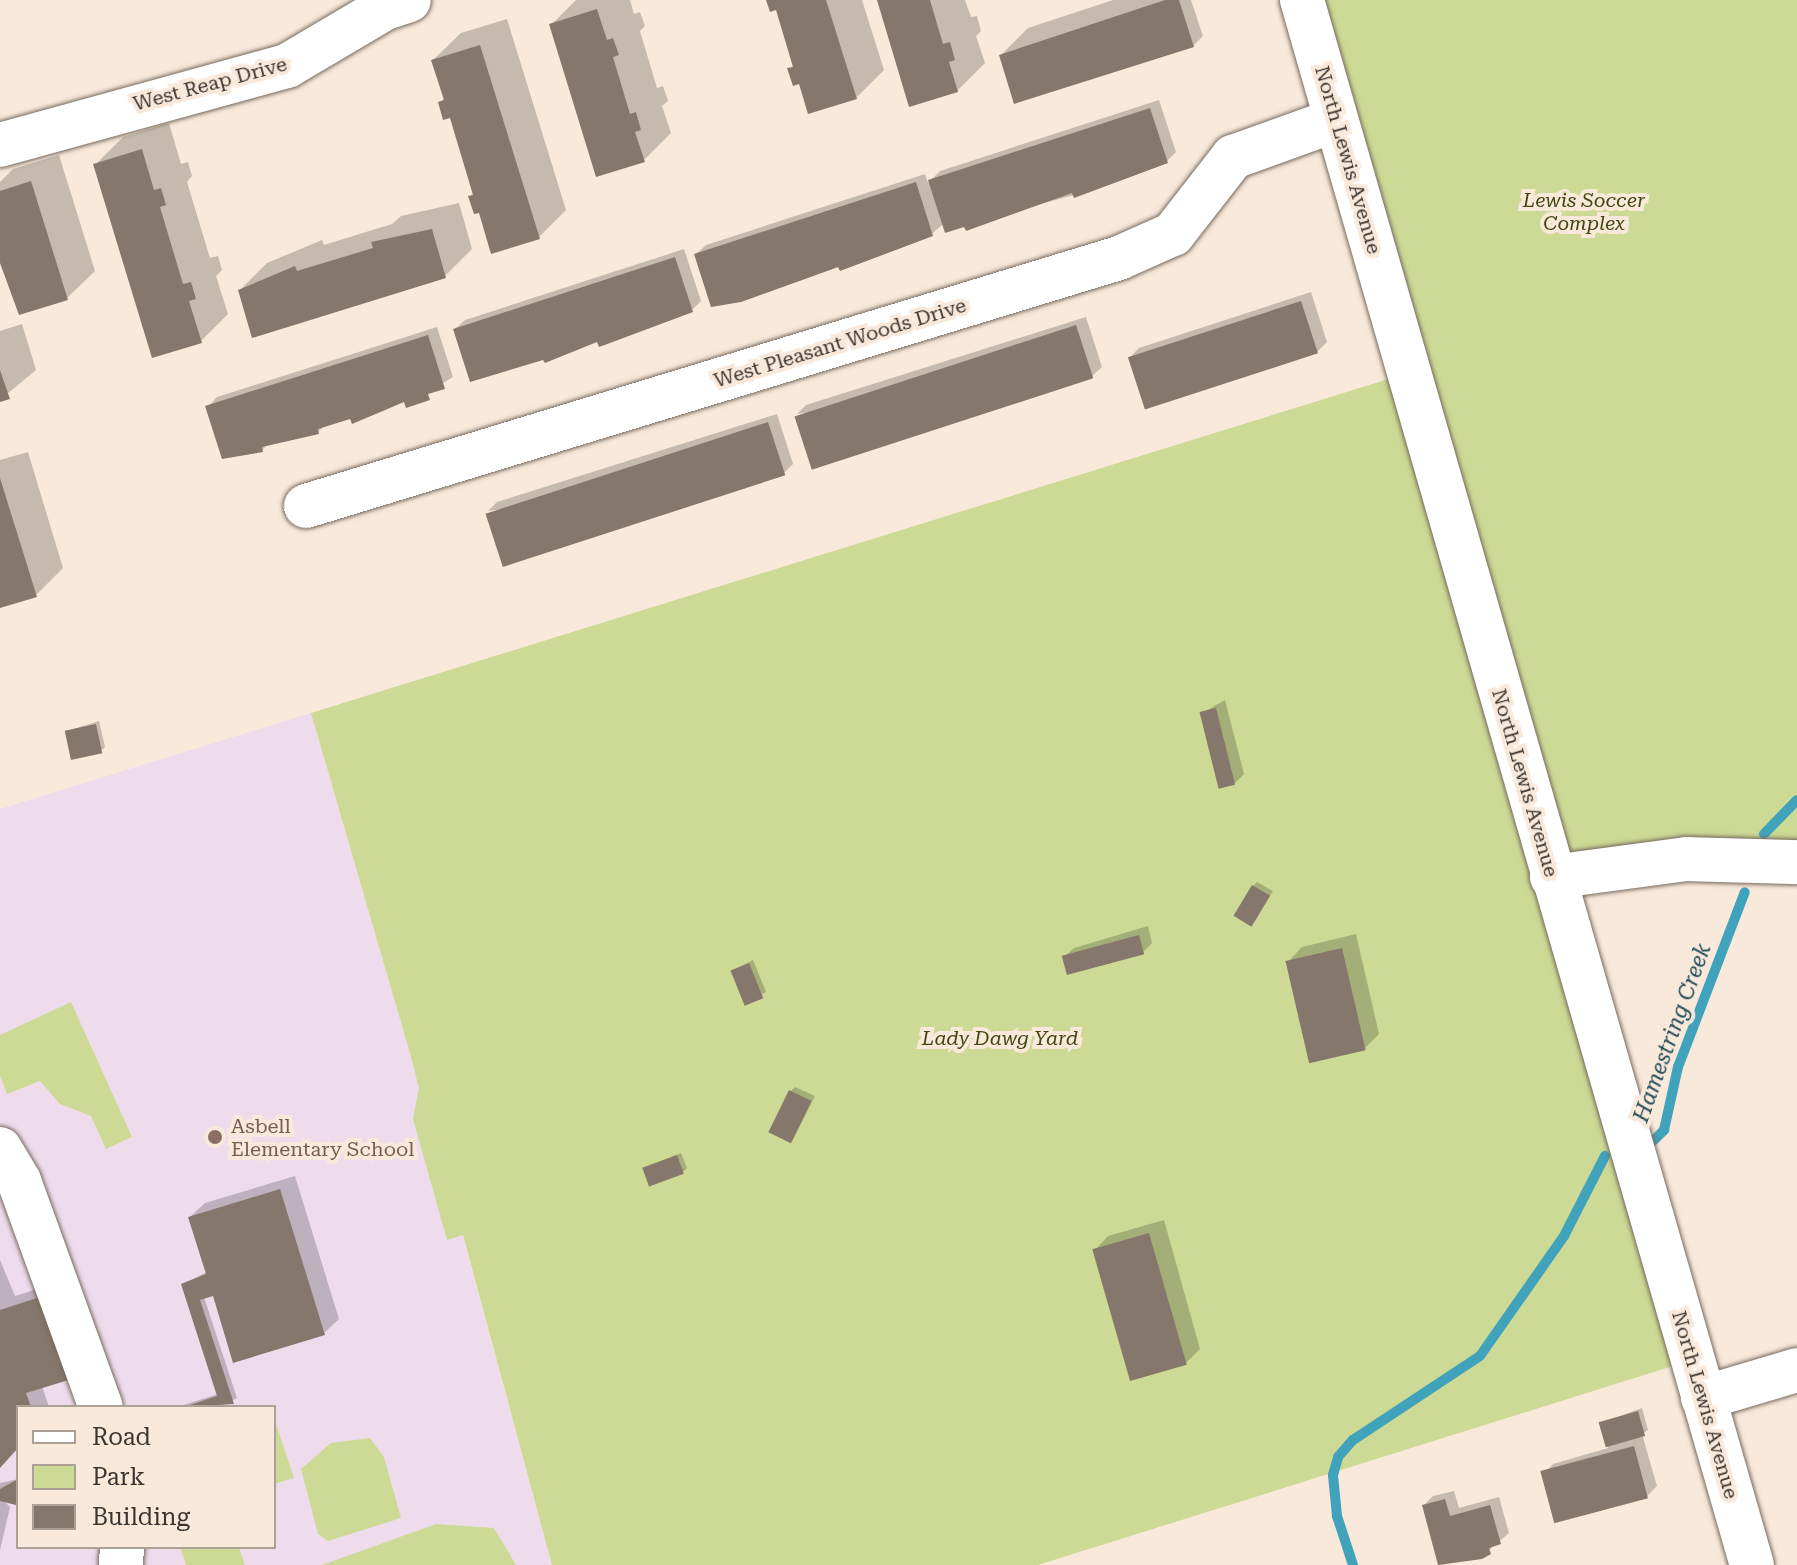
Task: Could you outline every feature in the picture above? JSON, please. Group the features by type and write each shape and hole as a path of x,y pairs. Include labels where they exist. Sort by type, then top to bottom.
{"street":[{"name":"West Reap Drive","path":"0,145 287,66 385,8 409,0"},
{"name":"North Lewis Avenue","path":"1302,0 1703,1398 1742,1563"},
{"name":"West Pleasant Woods Drive","path":"306,506 1119,258 1173,234 1233,157 1336,120"},
{"path":"1552,877 1687,859 1797,862"},
{"path":"0,1149 19,1181 100,1405"},
{"path":"1703,1398 1797,1370"}],"shaded area":[{"name":"Asbell Elementary School","path":"311,713 460,1226 552,1565 0,1565 0,809"}],"green space":[{"name":"Lady Dawg Yard","path":"1302,0 1797,0 1797,862 1553,877 1692,1360 1038,1565 552,1565 463,1235 447,1240 413,1119 419,1088 411,1057 311,713 1408,373"},
{"path":"71,1002 132,1137 106,1149 91,1116 60,1104 40,1081 7,1094 0,1076 0,1035"},
{"path":"276,1424 294,1478 276,1483"},
{"path":"370,1438 384,1457 401,1518 328,1541 318,1534 301,1469 331,1443"},
{"path":"436,1524 494,1528 516,1565 322,1565"},
{"path":"181,1549 240,1549 245,1565 186,1565"}],"building":[{"path":"766,0 826,0 857,99 808,114 799,84 793,86 787,68 793,67 776,10 770,12"},
{"path":"877,0 930,0 943,44 950,42 955,60 949,62 958,92 909,107"},
{"path":"1165,0 1179,0 1194,47 1014,104 999,55"},
{"path":"597,9 607,40 613,38 619,55 613,57 630,114 636,112 641,130 635,132 645,162 596,177 549,24"},
{"path":"480,45 540,239 491,254 479,213 474,214 468,196 473,195 450,118 443,120 438,102 444,100 431,60"},
{"path":"1150,108 1168,163 1074,198 1072,193 966,231 964,227 945,233 928,180"},
{"path":"142,149 154,190 161,188 166,205 160,207 183,284 191,282 196,299 189,301 202,343 152,358 93,164"},
{"path":"31,181 68,300 19,315 0,263 0,191"},
{"path":"916,182 933,236 840,271 838,267 741,302 711,307 694,254"},
{"path":"432,229 446,278 252,338 238,290 295,266 297,271 373,248 371,242"},
{"path":"675,257 693,312 599,347 597,342 545,363 543,360 470,382 453,329"},
{"path":"1301,301 1318,353 1145,410 1128,357"},
{"path":"1076,325 1093,378 812,470 794,416"},
{"path":"428,335 445,389 428,394 430,400 406,408 404,402 352,424 350,419 318,429 319,434 262,447 263,452 222,459 205,406"},
{"path":"0,370 10,399 0,402"},
{"path":"768,422 785,475 503,567 486,514"},
{"path":"0,478 37,597 0,608"},
{"path":"1216,708 1235,785 1219,789 1200,712"},
{"path":"96,724 102,753 71,760 65,731"},
{"path":"1252,885 1270,896 1251,927 1233,916"},
{"path":"1139,935 1144,954 1067,975 1062,956"},
{"path":"1342,948 1366,1050 1309,1063 1285,961"},
{"path":"749,963 763,998 745,1006 730,970"},
{"path":"789,1090 811,1101 791,1143 768,1132"},
{"path":"677,1155 684,1174 649,1186 642,1168"},
{"path":"280,1189 325,1335 233,1363 213,1296 200,1300 234,1404 190,1405 217,1396 181,1284 206,1274 188,1217"},
{"path":"1149,1233 1187,1365 1130,1381 1092,1249"},
{"path":"46,1295 72,1379 26,1393 30,1405 16,1405 16,1450 0,1468 0,1310"},
{"path":"1638,1411 1645,1436 1606,1447 1599,1422"},
{"path":"1634,1446 1648,1498 1554,1523 1540,1471"},
{"path":"16,1480 16,1505 0,1501 0,1489"},
{"path":"1445,1499 1450,1516 1490,1505 1501,1544 1489,1548 1491,1554 1482,1559 1438,1565 1422,1505"}],"waterway":[{"name":"Hamestring Creek","path":"1764,834 1797,800"},
{"name":"Hamestring Creek","path":"1653,1141 1664,1130 1678,1067 1745,892"},
{"name":"Hamestring Creek","path":"1353,1565 1337,1516 1333,1475 1338,1457 1353,1440 1480,1356 1564,1236 1605,1156"}],"place":[{"name":"Asbell Elementary School","path":"215,1137"}],"park label":[{"name":"Lewis Soccer Complex","path":"1584,212"}]}
